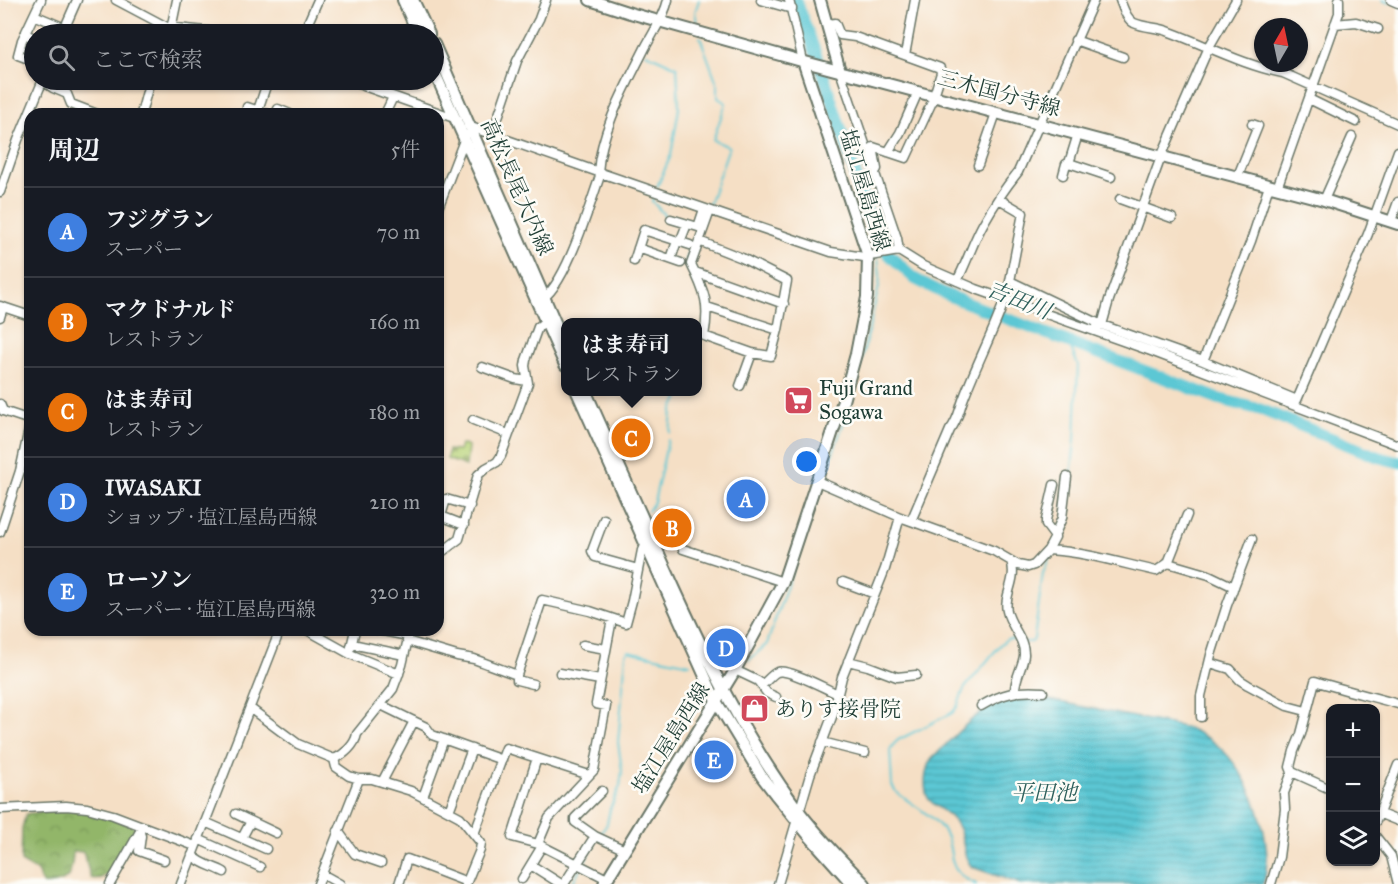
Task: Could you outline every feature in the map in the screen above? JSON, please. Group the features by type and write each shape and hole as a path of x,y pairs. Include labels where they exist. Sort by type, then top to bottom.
{"main road":[{"path":"403,0 414,24"},
{"path":"413,0 424,24"},
{"name":"三木国分寺線","path":"590,0 804,62 1273,187 1394,222"},
{"path":"820,0 839,70"},
{"name":"塩江屋島西線","path":"605,882 735,670 783,582 817,481 858,344 867,297 870,256 804,62"},
{"name":"高松長尾大内線","path":"444,67 540,299"},
{"name":"高松長尾大内線","path":"442,90 540,299 561,353"},
{"name":"高松長尾大内線","path":"549,319 561,338"},
{"path":"579,396 716,701 762,777 798,817 865,884"},
{"path":"588,396 723,690 798,817 852,884"}],"street":[{"path":"30,24 41,0"},
{"path":"67,24 78,0"},
{"path":"116,0 161,24"},
{"path":"172,24 177,0"},
{"path":"307,24 318,0"},
{"path":"492,135 517,61 539,19 546,0"},
{"path":"540,299 554,287 578,238 599,173 599,154 612,118 668,0"},
{"path":"761,0 790,4 804,62"},
{"path":"905,55 915,0"},
{"path":"957,280 969,258 982,225 1018,172 1094,0"},
{"path":"1120,0 1129,19 1134,23 1167,30 1264,69 1283,73 1398,124"},
{"path":"1102,325 1161,157 1209,47 1236,0"},
{"path":"1203,361 1309,99 1339,13 1339,0"},
{"path":"1391,0 1398,3"},
{"path":"34,15 51,24"},
{"path":"1335,24 1356,22 1378,29"},
{"path":"827,24 835,23 840,35 855,37 940,68 941,73 933,96 906,158 873,147 877,169 874,172"},
{"path":"24,37 18,55 24,57"},
{"path":"1075,40 1124,57"},
{"path":"839,70 897,238 897,252"},
{"path":"31,108 39,90"},
{"path":"58,90 67,94 71,104 81,108"},
{"path":"143,108 147,90"},
{"path":"259,108 265,90"},
{"path":"373,90 424,108"},
{"path":"888,152 891,140 900,133 918,92"},
{"path":"388,108 393,98"},
{"path":"1309,99 1356,122"},
{"path":"978,165 996,113"},
{"path":"444,115 492,135 599,173 831,252 870,256 897,252 1004,302 1151,351 1398,445"},
{"path":"1238,178 1258,126 1252,124"},
{"path":"0,192 24,126"},
{"path":"444,192 469,126"},
{"path":"1063,175 1078,135"},
{"path":"1324,201 1352,137"},
{"path":"999,199 1023,213 1010,281 1102,325 1203,361 1297,400 1368,234 1398,151"},
{"path":"1069,163 1111,177"},
{"path":"1120,198 1172,219"},
{"path":"1394,222 1398,202"},
{"path":"671,219 698,227 707,210"},
{"path":"699,241 742,258 787,281 784,304 771,356 752,353 704,336 706,296 691,264 707,210"},
{"path":"671,259 687,224"},
{"path":"634,261 644,230 690,245"},
{"path":"638,248 681,263"},
{"path":"694,272 784,304"},
{"path":"911,520 950,430 956,423 962,401 1004,302"},
{"path":"0,317 1,306 24,314"},
{"path":"707,307 778,330"},
{"path":"444,550 459,539 478,476 497,462 501,456 527,381 526,360 538,327 549,319"},
{"path":"1061,320 1102,325"},
{"path":"740,386 752,353"},
{"path":"482,367 527,381"},
{"path":"0,404 3,411 24,418"},
{"path":"473,420 508,434"},
{"path":"0,532 24,453"},
{"path":"817,481 900,517 993,551 1018,565 1028,567 1034,565 1051,550 1062,518 1067,477"},
{"path":"1055,534 1046,525 1052,485 1065,488"},
{"path":"444,504 446,499 470,506"},
{"path":"1051,550 1076,552 1156,572 1168,562 1187,515"},
{"path":"778,884 848,661 885,569 900,517"},
{"path":"444,518 464,525"},
{"path":"604,519 592,551 595,557 638,570"},
{"path":"1201,717 1201,696 1210,663 1252,539"},
{"path":"533,684 517,680 517,675 542,600 590,611 626,623 642,550 647,548"},
{"path":"683,549 783,582"},
{"path":"1011,560 1014,569 1006,610 1024,656 1014,686 1015,692"},
{"path":"1168,562 1209,575 1234,587"},
{"path":"843,582 875,594"},
{"path":"522,879 540,845 549,818 594,770 606,706 596,704 612,619"},
{"path":"181,884 278,636"},
{"path":"318,636 350,654 399,674"},
{"path":"350,654 354,636"},
{"path":"251,709 298,744 334,759 342,756 393,689 408,636 458,656 474,659 517,675"},
{"path":"352,644 404,655"},
{"path":"583,645 606,649"},
{"path":"848,661 897,677 916,675"},
{"path":"1210,663 1230,669 1248,686 1287,706 1306,711"},
{"path":"735,670 762,685 767,693 776,697"},
{"path":"762,685 781,671 838,694"},
{"path":"560,673 600,681"},
{"path":"1270,884 1279,857 1285,809 1284,793 1292,772 1290,767 1294,751 1301,734 1315,681 1398,705"},
{"path":"981,706 998,696 1015,692 1043,692"},
{"path":"381,705 426,728 432,735 502,760"},
{"path":"382,782 414,721"},
{"path":"423,797 444,739"},
{"path":"822,742 865,753"},
{"path":"474,834 506,748 589,775"},
{"path":"449,811 472,749"},
{"path":"537,758 512,837 540,845 605,882"},
{"path":"334,759 336,767 342,772 359,779 372,778 423,797 460,817 481,843 466,883 447,880 407,859 399,884"},
{"path":"1377,812 1398,765"},
{"path":"1292,772 1326,787"},
{"path":"318,884 359,779"},
{"path":"602,791 575,818 576,822 598,838 625,850"},
{"path":"0,809 66,806 87,808 141,829 260,867"},
{"path":"236,814 276,833"},
{"path":"1380,814 1398,821"},
{"path":"242,838 251,821"},
{"path":"205,822 266,849"},
{"path":"141,829 139,851 164,860"},
{"path":"110,884 141,829"},
{"path":"338,831 356,854 381,863"},
{"path":"531,865 563,884 579,867 598,838"},
{"path":"1380,842 1391,856 1398,884"},
{"path":"195,847 203,865 215,867 224,872"},
{"path":"322,874 340,884"}],"green space":[{"path":"461,445 468,446 466,466 447,459 448,450 459,451"},
{"path":"67,808 89,810 139,828 120,861 107,875 91,878 83,852 73,851 72,866 68,876 59,882 43,884 38,872 21,862 22,828 26,814"}],"water":[{"name":"平田池","path":"1024,696 1184,727 1201,734 1217,745 1240,772 1258,809 1266,848 1263,884 1021,884 972,867 955,822 926,794 927,769 930,761 961,729 983,711 995,704"}],"waterway":[{"path":"698,28 695,12 699,0"},
{"name":"吉田川","path":"796,0 821,68 878,244 915,279 1000,316 1219,399 1262,410 1378,457 1398,462"},
{"path":"1382,0 1390,3"},
{"path":"700,37 718,86 718,98 726,103 713,140 729,147 708,207"},
{"path":"646,53 677,67 679,108 671,155 657,187"},
{"path":"654,195 652,201 667,218"},
{"name":"吉田川","path":"878,244 878,252"},
{"path":"688,251 686,264 694,279"},
{"path":"825,475 850,405 865,346 879,286 878,258"},
{"path":"1068,341 1078,365 1071,477"},
{"path":"670,433 672,411 680,396"},
{"path":"648,511 654,502 668,440"},
{"path":"1054,549 1067,523 1070,486"},
{"path":"749,660 767,644 819,491"},
{"path":"1024,642 1032,642 1034,639 1043,573 1051,554"},
{"path":"976,884 958,872 945,834 939,825 895,791 892,785 890,750 898,740 952,713 964,689 1001,644 1007,639 1016,639"},
{"path":"600,835 607,824 610,809 620,786 622,771 618,742 626,654 628,651 690,664"},
{"path":"583,863 594,845"},
{"path":"572,884 580,868"}],"place":[{"name":"Fuji Grand Sogawa","path":"798,400"},
{"name":"はま寿司","path":"631,438"},
{"name":"フジグラン","path":"746,499"},
{"name":"マクドナルド","path":"672,528"},
{"name":"IWASAKI","path":"726,648"},
{"name":"ありす接骨院","path":"754,709"},
{"name":"ローソン","path":"714,760"}]}
